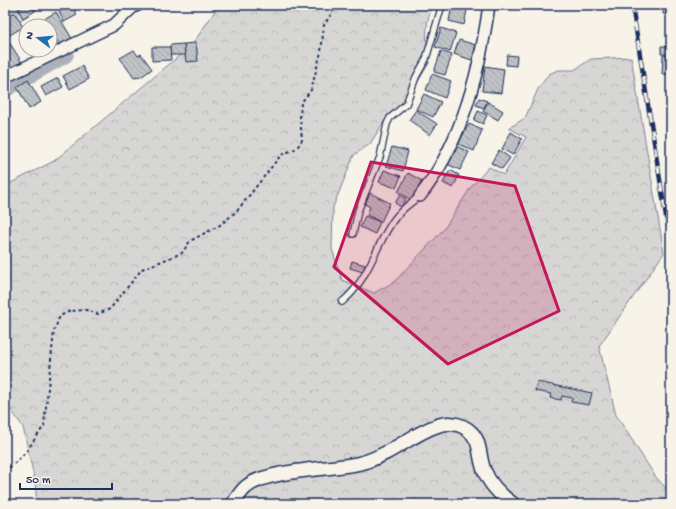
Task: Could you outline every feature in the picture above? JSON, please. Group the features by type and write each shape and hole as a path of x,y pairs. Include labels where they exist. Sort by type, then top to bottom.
{"street":[{"path":"5,78 114,25 133,7 138,5"},
{"path":"420,196 436,175 470,96 489,5"},
{"path":"234,504 246,487 265,477 361,463 388,452 432,426 448,424 467,429 473,435 478,442 483,468 490,483 502,496 513,504"}],"lane":[{"path":"353,234 358,212 380,157 387,124 390,118 406,104 416,77 426,59 442,5"},
{"path":"342,302 351,295 367,272 390,224 398,214 420,196"}],"path":[{"path":"5,472 25,453 44,426 54,331 60,316 70,311 86,310 98,314 110,309 142,269 182,253 190,241 220,225 238,211 281,155 297,148 302,140 300,117 301,103 310,90 321,52 324,25 337,5"}],"highlighted area":[{"path":"371,162 515,186 559,311 448,364 334,267"}],"green space":[{"path":"5,5 44,5 24,18 18,18 18,22 5,30"},
{"path":"219,5 433,5 427,26 429,63 407,100 385,120 370,144 354,155 333,207 332,249 342,280 374,293 394,282 444,229 471,187 489,167 504,175 526,137 509,128 525,118 538,89 549,74 558,70 574,70 591,59 631,57 664,253 599,346 616,415 655,476 671,494 671,504 37,504 35,482 23,427 5,401 5,186 54,161 192,45"}],"building":[{"path":"25,5 32,5 35,11 23,18 18,9"},
{"path":"72,5 77,15 64,22 59,12"},
{"path":"452,5 468,5 464,25 449,21"},
{"path":"664,5 671,5 671,15 663,14"},
{"path":"56,12 74,42 62,49 58,42 58,18 46,18"},
{"path":"15,13 18,18 18,30 5,38 5,15"},
{"path":"441,28 456,33 450,52 435,47"},
{"path":"459,40 476,45 472,60 454,54"},
{"path":"9,42 23,64 10,73 5,65 5,44"},
{"path":"196,43 198,61 186,62 184,44"},
{"path":"184,44 185,55 170,55 170,45"},
{"path":"661,46 671,47 671,54 661,54"},
{"path":"152,47 170,47 171,60 152,61"},
{"path":"134,50 138,56 141,54 152,69 141,77 134,78 120,58"},
{"path":"441,51 452,55 445,75 434,72"},
{"path":"507,55 517,56 516,66 506,65"},
{"path":"663,55 671,56 671,75 662,74"},
{"path":"82,66 89,79 70,89 63,76"},
{"path":"485,66 504,69 501,93 482,91"},
{"path":"432,74 451,81 445,98 426,90"},
{"path":"58,78 63,87 46,96 41,87"},
{"path":"28,80 41,102 29,109 17,87"},
{"path":"424,94 441,102 433,117 416,109"},
{"path":"479,98 487,101 484,108 476,105"},
{"path":"488,102 503,111 498,120 483,111"},
{"path":"416,110 437,124 430,135 409,120"},
{"path":"478,111 487,115 483,124 474,120"},
{"path":"469,124 482,130 474,151 458,144"},
{"path":"511,132 522,139 513,155 502,149"},
{"path":"456,146 469,152 460,170 447,164"},
{"path":"392,147 408,151 403,171 386,166"},
{"path":"499,150 510,158 502,169 491,163"},
{"path":"384,170 401,176 396,188 379,182"},
{"path":"450,170 459,175 453,188 443,183"},
{"path":"408,173 422,181 411,200 398,192"},
{"path":"370,193 390,203 381,222 367,215 370,207 365,204"},
{"path":"400,195 406,199 401,207 395,203"},
{"path":"365,216 380,222 375,234 360,227"},
{"path":"352,261 365,265 363,272 350,268"},
{"path":"537,382 592,393 589,405 571,402 572,398 562,396 561,400 550,398 551,394 535,391"}],"waterway":[{"path":"5,86 63,53"}],"railway":[{"path":"632,5 666,217 671,235"}]}
